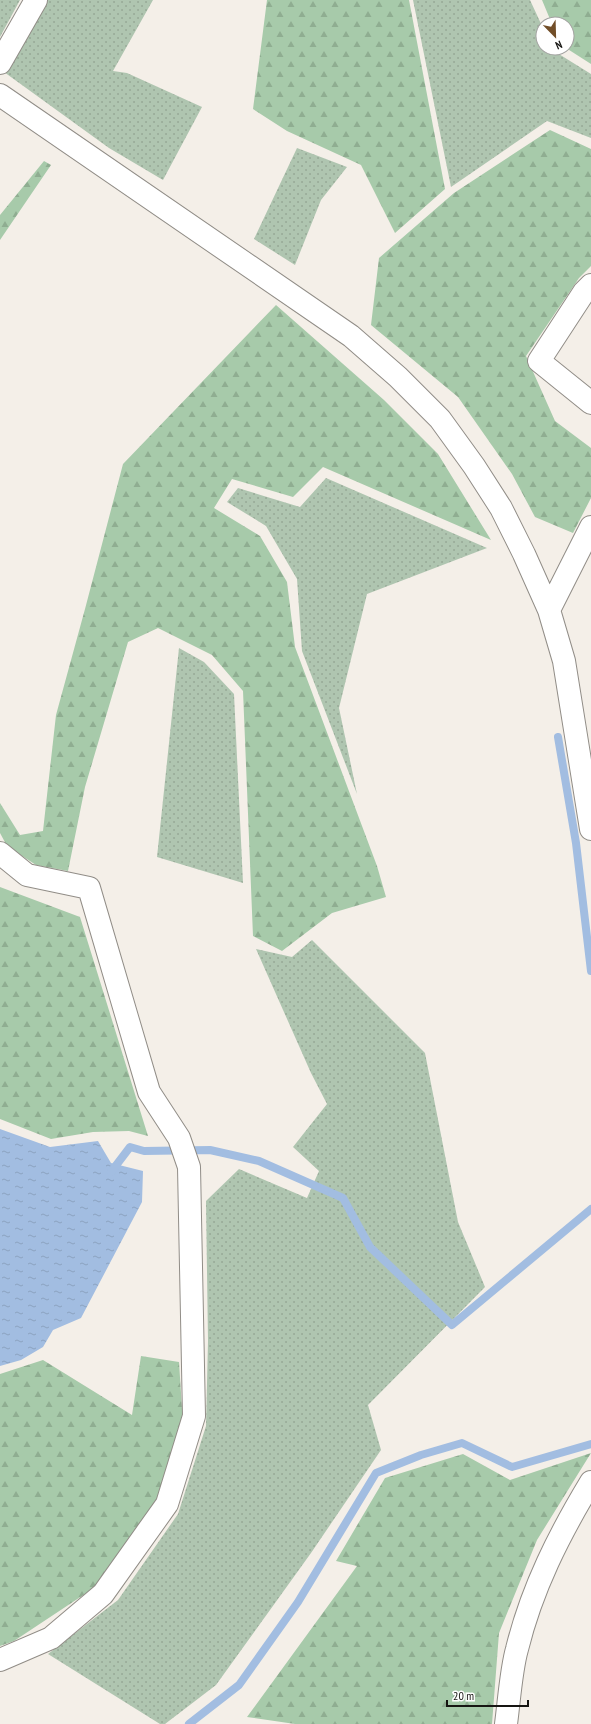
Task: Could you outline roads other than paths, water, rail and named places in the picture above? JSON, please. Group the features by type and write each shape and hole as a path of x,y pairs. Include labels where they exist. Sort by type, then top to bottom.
{"street":[{"path":"0,63 36,0"},
{"path":"0,95 350,336 398,377 440,419 474,466 501,508 549,610 564,661 591,829"},
{"path":"591,285 584,292 539,361 591,403"},
{"path":"549,610 591,527"},
{"path":"0,853 27,875 89,888 149,1092 179,1138 189,1167 194,1416 167,1504 103,1594 50,1638 0,1660"},
{"path":"506,1724 516,1649 539,1579 564,1527 591,1482"}],"water":[{"path":"0,1129 50,1147 98,1141 111,1163 143,1171 142,1202 81,1318 53,1330 43,1347 21,1360 0,1366"}],"waterway":[{"path":"558,737 576,843 591,971"},
{"path":"111,1172 130,1147 144,1151 210,1150 259,1161 343,1198 370,1247 452,1325 591,1209"},
{"path":"189,1724 239,1685 298,1602 376,1473 421,1455 462,1443 512,1467 591,1444"}]}
